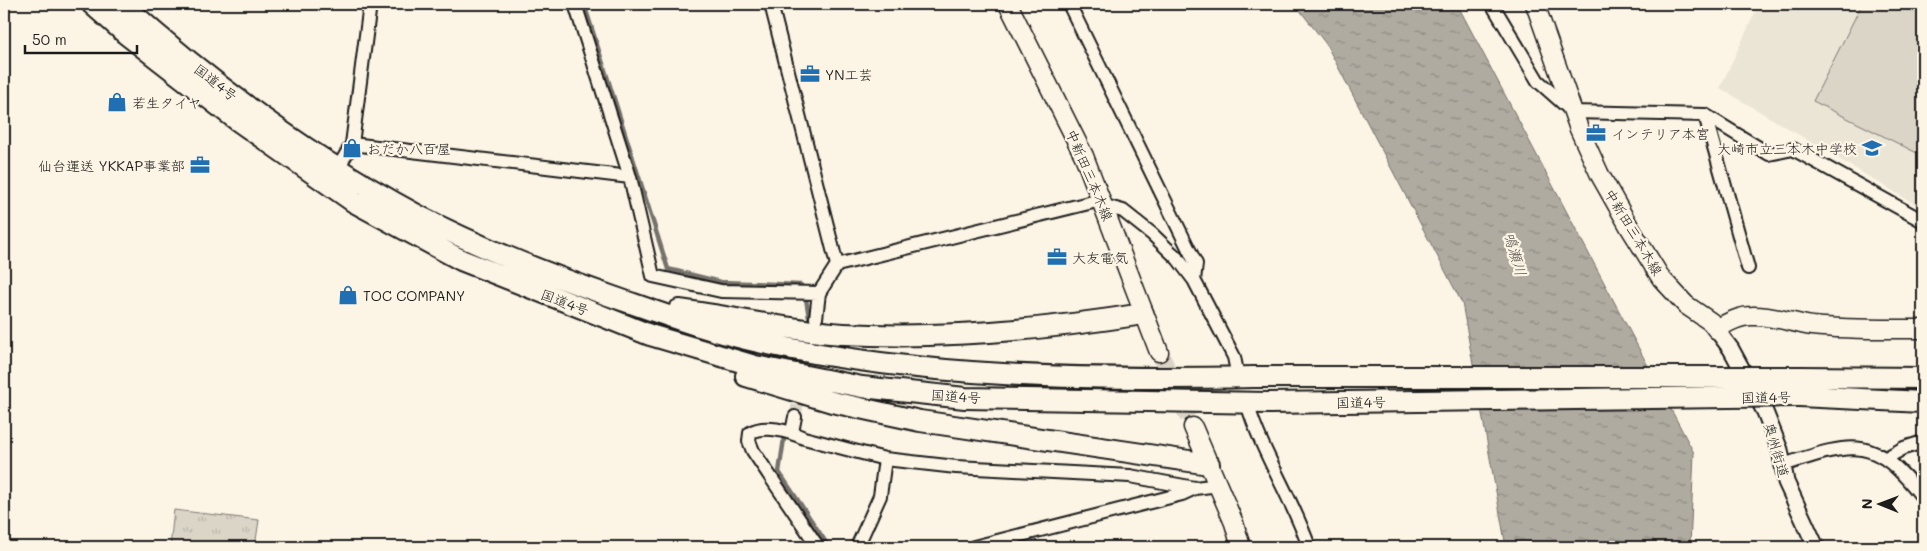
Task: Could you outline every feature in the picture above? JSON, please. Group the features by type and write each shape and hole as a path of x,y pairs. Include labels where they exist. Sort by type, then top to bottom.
{"highway":[{"name":"国道4号","path":"92,4 126,34 237,120 354,202 461,260 549,296 650,335 755,366 862,387 965,398 1269,404 1799,387 1923,378"},
{"name":"国道4号","path":"122,4 221,87 338,168 420,216 475,242 577,285 705,328 762,343 879,362 1036,377 1132,379 1246,377 1799,387 1923,402"},
{"path":"549,296 648,346 832,402 920,421 1210,464"},
{"path":"630,303 843,334 918,335 1006,330 1082,324 1143,314"}],"main road":[{"name":"中新田三本木線","path":"1008,4 1061,107 1103,203 1143,314 1160,352"},
{"name":"中新田三本木線","path":"1535,4 1573,112 1600,175 1661,278 1686,305 1711,322 1716,329"},
{"path":"1716,329 1731,320 1750,315 1777,318 1811,326 1852,329 1923,329"},
{"path":"1193,427 1234,522 1241,547"}],"street":[{"path":"338,168 352,144 370,4"},
{"path":"576,4 630,177 653,276 721,291 819,293"},
{"path":"771,4 837,265"},
{"path":"1070,4 1196,264 1194,280"},
{"path":"1492,4 1538,81 1573,112 1705,115 1769,154 1793,149 1923,222"},
{"path":"1705,115 1748,268"},
{"path":"352,144 630,177"},
{"path":"816,318 819,293 837,265 1103,203 1123,211 1152,234 1178,259 1194,280 1246,377"},
{"name":"奥州街道","path":"1716,329 1731,349 1765,412 1780,450 1786,482 1816,547"},
{"path":"1247,403 1259,437 1299,517 1308,547"},
{"path":"792,432 795,417"},
{"path":"818,547 772,482 749,441 750,433 757,428 792,432 804,438 885,458 956,468 1130,476 1195,488 1219,485"},
{"path":"1886,458 1904,448 1923,442"},
{"path":"1783,465 1851,447 1869,450 1886,458 1923,498"},
{"path":"857,547 880,496 885,458"},
{"path":"974,547 1182,494 1195,488"}],"shaded area":[{"name":"大崎市立三本木中学校","path":"1759,4 1923,4 1923,209 1720,88"}],"green space":[{"path":"1862,4 1923,4 1923,156 1813,101"},
{"path":"174,510 259,520 255,547 170,547"}],"water":[{"name":"鳴瀬川","path":"1295,4 1457,4 1694,453 1690,547 1506,547 1462,303 1326,44"}],"waterway":[{"path":"584,4 668,269 721,282 801,285 802,288"},
{"path":"806,299 809,317"},
{"path":"784,439 779,472 829,547"}],"tunnel":[{"path":"795,417 811,345"},
{"path":"1159,352 1193,427"}],"place":[{"name":"YN工芸","path":"810,74"},
{"name":"若生タイヤ","path":"117,102"},
{"name":"インテリア本宮","path":"1596,133"},
{"name":"おだか八百屋","path":"352,148"},
{"name":"大崎市立三本木中学校","path":"1872,148"},
{"name":"仙台運送 YKKAP事業部","path":"200,165"},
{"name":"大友電気","path":"1057,257"},
{"name":"TOC COMPANY","path":"348,295"}]}
